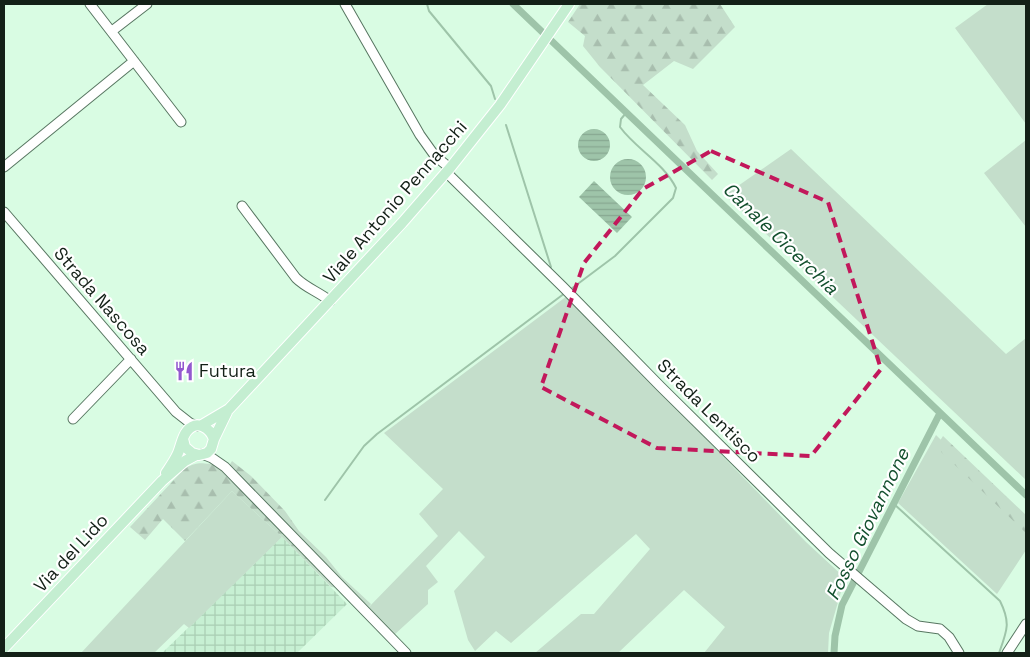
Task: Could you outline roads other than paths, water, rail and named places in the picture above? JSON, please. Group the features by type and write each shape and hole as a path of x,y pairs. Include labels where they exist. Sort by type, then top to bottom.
{"main road":[{"name":"Viale Antonio Pennacchi","path":"213,441 229,409 402,223 448,170 500,105 569,4"},
{"name":"Viale Antonio Pennacchi","path":"199,426 229,409"},
{"path":"199,426 210,430 213,441 211,449 199,455 188,451 184,439 189,429 199,426"},
{"name":"Via del Lido","path":"162,480 178,454 184,439"},
{"name":"Via del Lido","path":"4,648 162,480 185,461 199,455"}],"street":[{"path":"90,4 181,122"},
{"path":"112,31 147,4"},
{"name":"Strada Lentisco","path":"345,4 420,135 448,170 685,411 850,572 911,622 943,631 959,653"},
{"path":"4,167 134,61"},
{"path":"242,206 296,278 330,301"},
{"name":"Strada Nascosa","path":"4,212 176,412 190,423 199,426"},
{"path":"73,419 131,359"},
{"name":"Strada Nascosa","path":"176,412 184,439"},
{"path":"213,441 225,467"},
{"path":"199,455 212,458 225,467 406,653"},
{"path":"1007,653 1026,624"}],"waterway":[{"path":"427,4 429,11 491,86 495,99"},
{"name":"Canale Cicerchia","path":"513,4 1026,495"},
{"path":"571,289 615,256 673,198 676,188 671,179 620,127 621,119 626,113"},
{"path":"506,125 551,267"},
{"path":"325,500 364,446 377,434 565,293"},
{"name":"Fosso Giovannone","path":"834,653 835,636 842,605 940,413"},
{"path":"894,504 1000,601 1006,615 1007,627 999,653"}],"place":[{"name":"Futura","path":"184,371"}]}
